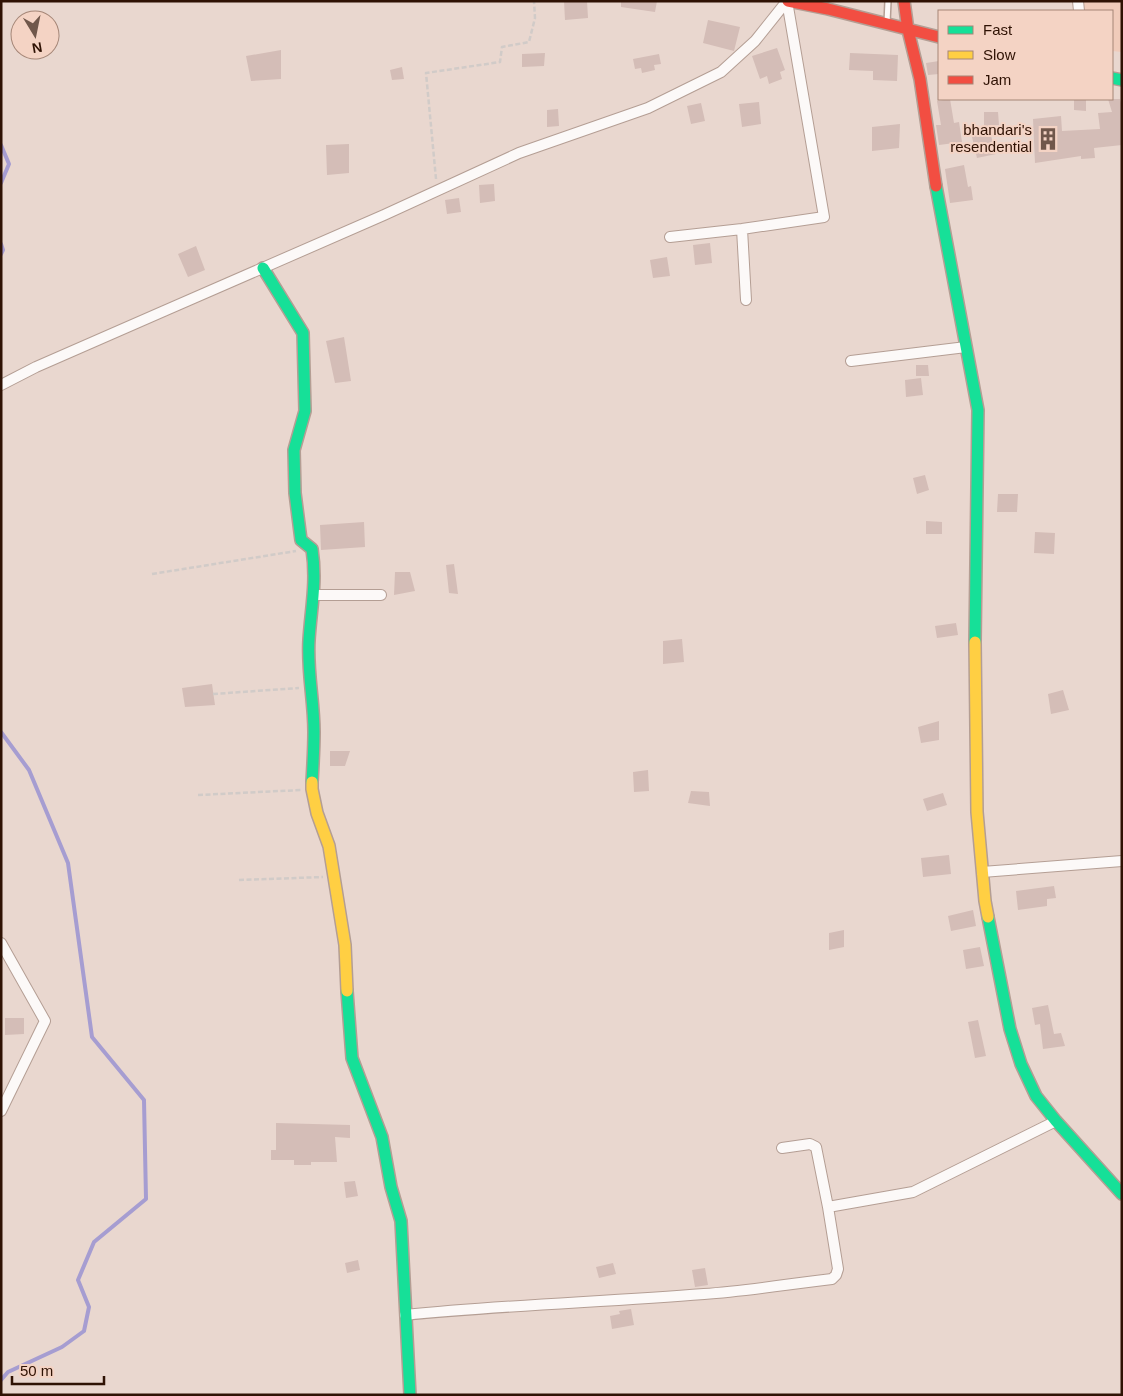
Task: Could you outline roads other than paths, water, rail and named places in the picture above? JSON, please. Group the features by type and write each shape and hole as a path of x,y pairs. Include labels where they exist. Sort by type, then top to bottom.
{"street":[{"path":"787,1 829,5 908,30 938,37"},
{"path":"1,385 36,367 437,191 519,153 648,108 721,72 755,41 787,1"},
{"path":"670,237 824,218 787,1"},
{"path":"904,1 908,30 920,79 933,167 978,410 975,645 977,812 985,901 1010,1029 1018,1055 1036,1096 1122,1194"},
{"path":"742,229 746,300"},
{"path":"262,268 303,333 305,411 294,450 295,493 301,540 312,549 315,569 315,595 309,641 310,687 314,731 312,789 317,813 329,846 345,945 347,1004 352,1058 361,1086 374,1112 382,1137 391,1187 402,1221 410,1395"},
{"path":"851,361 966,347"},
{"path":"315,595 381,595"},
{"path":"982,872 1122,861"},
{"path":"1,943 45,1021 1,1111"},
{"path":"828,1206 913,1192 1056,1121"},
{"path":"405,1315 505,1306 604,1302 707,1294 832,1279 838,1269 816,1147 810,1144 782,1148"}],"lane":[{"path":"887,23 888,1"}],"waterway":[{"path":"1,145 9,164 1,183"},
{"path":"1,244 3,250 1,254"},
{"path":"1,732 29,770 68,863 92,1037 144,1100 146,1199 94,1242 78,1280 89,1307 84,1331 62,1347 8,1372 1,1380"}],"place":[{"name":"bhandari's resendential","path":"1048,139"}]}
